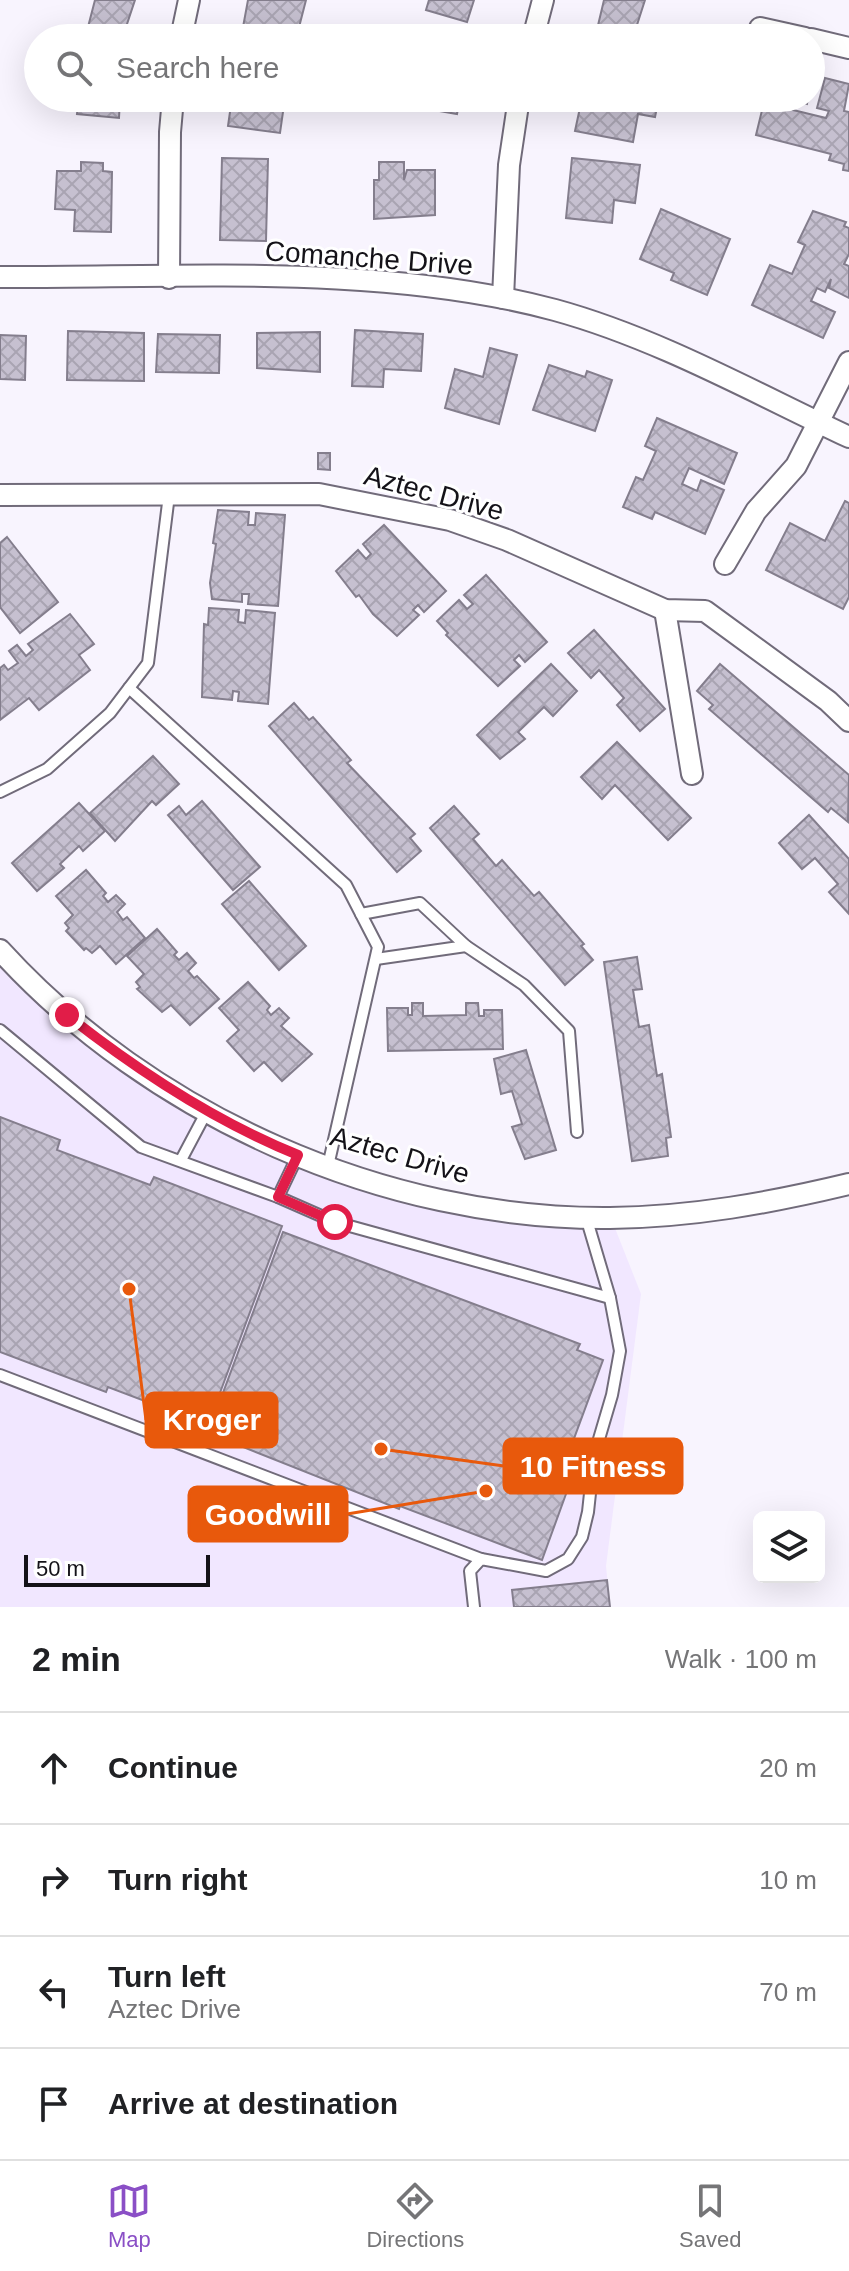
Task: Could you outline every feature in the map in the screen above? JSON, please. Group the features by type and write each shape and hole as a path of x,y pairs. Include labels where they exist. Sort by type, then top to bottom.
{"street":[{"path":"184,24 189,0"},
{"path":"537,24 543,0"},
{"path":"825,42 849,48"},
{"path":"169,278 172,112"},
{"path":"503,298 509,165 517,112"},
{"name":"Comanche Drive","path":"0,277 379,281 503,298 616,330 849,437"},
{"path":"725,564 756,511 796,466 849,362"},
{"name":"Aztec Drive","path":"0,495 319,494 450,520 507,540 665,610 705,611 719,618 828,701 849,721"},
{"path":"665,610 692,774"},
{"name":"Aztec Drive","path":"0,950 67,1015 111,1049 207,1111 298,1155 412,1193 478,1206 586,1217 684,1214 760,1205 849,1184"}],"lane":[{"path":"0,792 47,769 110,713 148,663 169,495"},
{"path":"129,688 346,885 378,947 328,1166"},
{"path":"361,914 420,903 466,946 524,985 569,1031 577,1132"},
{"path":"376,959 466,946"},
{"path":"0,1030 48,1066 141,1147 278,1197 335,1222 610,1298"},
{"path":"181,1160 207,1111"},
{"path":"278,1197 298,1155"},
{"path":"0,1375 481,1559 546,1571 568,1559 582,1537 594,1456 612,1395 620,1351 610,1298 586,1217"},
{"path":"474,1607 470,1571 481,1559"}],"shaded area":[{"path":"0,947 18,970 222,1120 412,1193 611,1218 641,1294 606,1566 610,1607 0,1607"}],"building":[{"path":"95,0 135,0 127,24 89,24"},
{"path":"248,0 306,0 300,24 244,24"},
{"path":"429,0 474,0 467,22 426,10"},
{"path":"604,0 645,0 637,24 598,24"},
{"path":"825,78 849,84 844,111 849,112 849,171 843,170 844,164 829,160 831,154 756,135 762,112 801,112 826,118 829,111 825,110"},
{"path":"77,112 119,112 119,118"},
{"path":"230,112 283,112 280,133 228,126"},
{"path":"579,112 656,112 655,117 638,114 633,142 575,131"},
{"path":"222,158 268,159 266,241 220,240"},
{"path":"572,158 640,165 635,203 614,200 612,223 566,218"},
{"path":"81,162 103,163 103,171 112,172 111,232 74,231 75,210 55,209 57,171 81,171"},
{"path":"379,162 404,162 404,180 407,170 435,170 435,215 374,219 374,180 379,180"},
{"path":"661,209 730,239 707,295 671,280 674,273 640,259"},
{"path":"813,211 846,222 844,226 849,228 849,254 844,264 849,266 849,298 829,288 831,279 825,292 817,288 811,301 835,312 823,338 752,305 770,265 792,274 805,245 798,242"},
{"path":"355,330 423,334 421,371 384,369 383,387 352,386"},
{"path":"68,331 144,333 144,381 67,380"},
{"path":"320,332 320,372 257,368 257,333"},
{"path":"158,334 220,335 219,373 156,372"},
{"path":"0,335 26,336 25,380 0,379"},
{"path":"490,348 517,355 499,424 445,408 455,369 483,377"},
{"path":"549,365 585,377 587,371 612,380 595,431 533,410"},
{"path":"657,418 737,453 724,484 689,468 682,484 697,491 701,480 724,490 705,534 655,512 652,519 623,507 636,477 643,480 656,451 645,446"},
{"path":"318,453 330,453 330,470 318,469"},
{"path":"845,501 849,503 849,597 843,609 766,570 790,523 825,541"},
{"path":"218,510 249,512 248,525 255,525 256,513 285,515 278,606 248,604 249,594 242,594 242,602 212,599 210,583"},
{"path":"384,525 446,591 424,612 418,605 413,610 419,615 397,636 373,614 359,595 356,597 336,571 358,550 366,559 371,554 363,544"},
{"path":"7,537 58,602 20,633 0,607 0,543"},
{"path":"486,575 547,642 525,662 519,655 514,660 520,666 498,686 446,635 448,633 437,621 459,600 467,609 473,604 464,595"},
{"path":"209,608 239,610 238,622 245,623 246,610 275,613 268,704 238,701 239,692 233,691 232,700 202,697 204,624 208,625"},
{"path":"70,614 94,644 79,655 90,670 39,710 29,698 0,720 0,668 4,665 8,670 18,663 9,651 17,645 26,656 33,650 28,644"},
{"path":"594,630 665,709 640,731 617,705 624,698 599,670 591,678 568,653"},
{"path":"551,664 577,691 553,716 544,707 518,732 525,739 500,759 477,735"},
{"path":"720,664 849,775 848,822 831,808 828,812 709,709 713,705 697,691"},
{"path":"294,703 309,720 313,717 351,760 347,763 415,834 410,838 421,851 397,872 269,726"},
{"path":"617,742 691,818 668,840 615,785 602,799 581,777"},
{"path":"153,756 179,784 156,805 152,801 115,841 90,813"},
{"path":"202,801 260,867 233,890 168,815 179,806 186,815"},
{"path":"79,803 105,831 83,851 79,846 60,864 64,868 37,891 12,863"},
{"path":"454,806 479,834 473,839 496,866 502,860 534,896 539,892 584,944 581,946 593,960 565,985 430,828"},
{"path":"809,815 849,859 849,914 829,892 838,884 815,858 802,869 779,843"},
{"path":"86,870 106,893 103,896 108,902 116,895 125,904 117,912 123,920 127,917 145,938 116,964 100,946 92,953 86,948 84,950 66,931 69,928 65,923 73,915 56,896"},
{"path":"249,881 306,946 279,970 222,904"},
{"path":"157,929 177,952 174,955 179,960 187,953 196,963 188,971 219,999 190,1025 171,1005 162,1012 137,989 140,987 136,982 144,974 127,956"},
{"path":"637,957 642,989 633,990 639,1027 649,1025 657,1076 662,1074 671,1137 666,1138 668,1156 632,1161 604,962"},
{"path":"248,982 270,1006 267,1010 271,1015 279,1008 289,1018 281,1026 312,1054 282,1081 264,1062 254,1071 227,1041 239,1030 219,1008"},
{"path":"412,1003 423,1003 423,1016 466,1015 466,1003 478,1003 479,1016 484,1016 484,1010 502,1010 503,1049 388,1051 387,1008 408,1008 408,1015 412,1015"},
{"path":"526,1050 556,1150 525,1159 512,1127 522,1124 512,1091 501,1094 494,1059"},
{"path":"0,1117 60,1140 57,1150 150,1185 154,1177 282,1226 208,1425 108,1387 106,1392 0,1352"},
{"path":"283,1232 580,1344 577,1350 603,1360 565,1463 573,1466 567,1481 570,1483 542,1560 400,1506 399,1509 208,1433"},
{"path":"607,1580 610,1607 514,1607 512,1590"}],"place":[{"name":"Kroger","path":"129,1289"},
{"name":"10 Fitness","path":"381,1449"},
{"name":"Goodwill","path":"486,1491"}],"route":[{"path":"67,1015 165,1087 222,1120 298,1155 278,1197 335,1222"}]}
